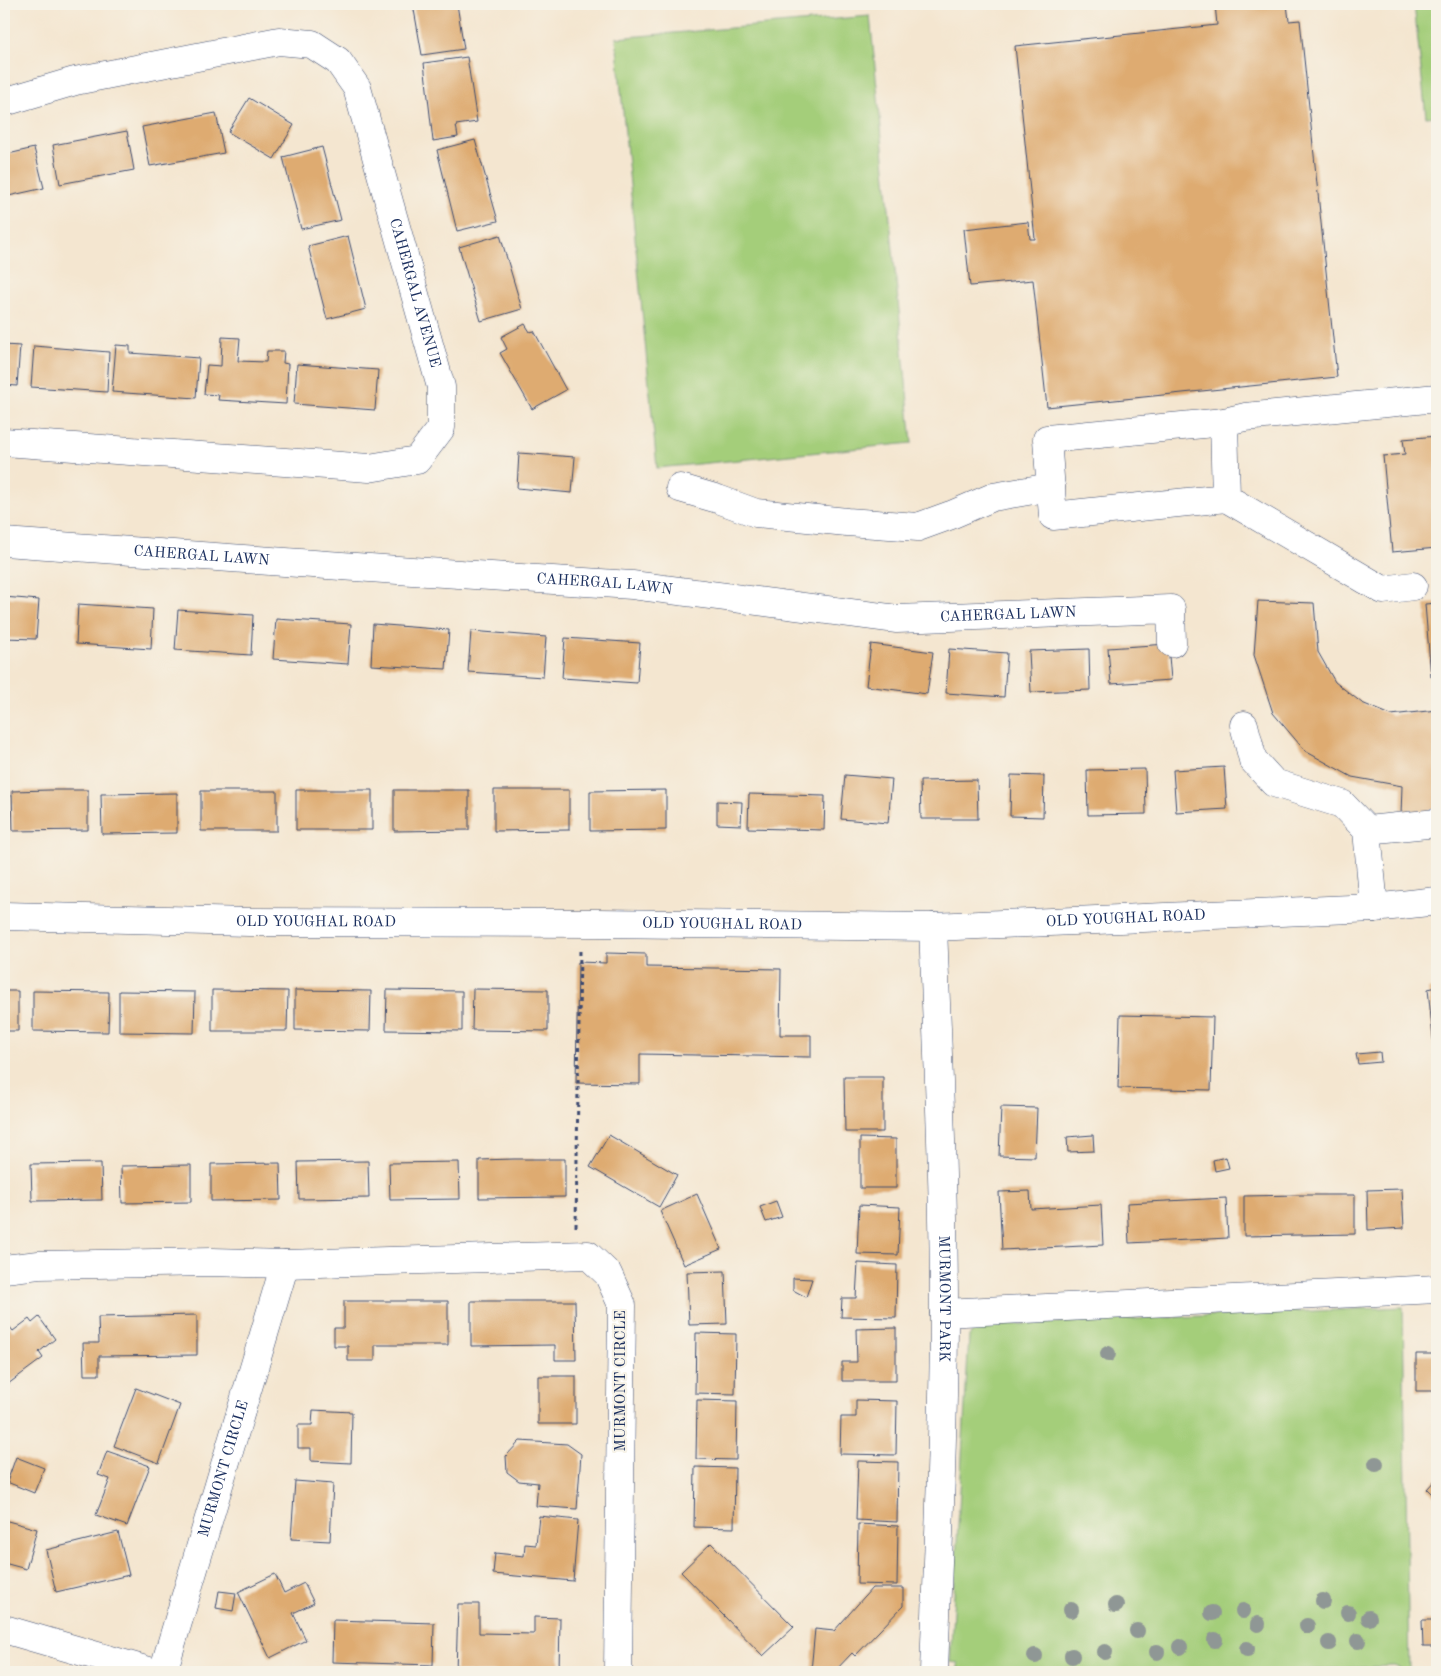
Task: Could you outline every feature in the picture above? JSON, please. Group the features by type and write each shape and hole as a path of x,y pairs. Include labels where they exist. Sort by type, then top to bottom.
{"street":[{"name":"CAHERGAL AVENUE","path":"4,102 75,82 279,41 312,44 338,60 357,88 441,386 441,428 417,460 369,468 4,442"},
{"path":"1413,586 1383,590 1226,498 1053,516 1047,439 1224,422 1245,417 1437,398"},
{"path":"1224,422 1226,498"},
{"path":"680,488 756,513 918,527 993,497 1051,487"},
{"name":"CAHERGAL LAWN","path":"4,542 412,571 632,584 898,619 1172,609 1172,643"},
{"path":"1244,725 1253,760 1274,783 1342,804 1367,830 1374,908"},
{"path":"1367,830 1437,823"},
{"name":"OLD YOUGHAL ROAD","path":"4,916 249,922 597,923 934,927 1374,908 1437,901"},
{"name":"MURMONT PARK","path":"934,927 944,1313 941,1479 934,1672"},
{"name":"MURMONT CIRCLE","path":"4,1269 39,1265 194,1262 285,1264 588,1255 608,1274 622,1305 618,1672"},
{"name":"MURMONT CIRCLE","path":"163,1672 285,1264"},
{"path":"944,1313 1437,1289"},
{"path":"4,1628 152,1672"}],"path":[{"path":"576,1227 580,942"}],"green space":[{"path":"1414,4 1437,4 1437,116 1426,117"},
{"path":"870,16 912,443 657,468 616,38"},
{"path":"1403,1307 1409,1672 1394,1666 1263,1672 958,1672 958,1663 950,1662 969,1336 978,1326"}],"building":[{"path":"413,4 457,4 464,49 422,55"},
{"path":"1215,4 1287,4 1289,21 1300,20 1337,377 1047,407 1033,280 970,286 964,229 1028,222 1030,239 1035,239 1015,46 1217,25"},
{"path":"467,57 477,122 456,125 458,137 433,141 424,63"},
{"path":"249,98 294,125 274,159 228,132"},
{"path":"216,113 224,153 150,166 142,127"},
{"path":"127,131 134,170 60,184 53,145"},
{"path":"475,140 498,221 457,231 437,150"},
{"path":"322,147 341,220 301,229 283,157"},
{"path":"34,148 44,188 4,197 4,155"},
{"path":"500,235 522,309 481,321 459,247"},
{"path":"348,236 366,309 327,319 308,246"},
{"path":"525,324 530,332 534,331 566,390 532,409 500,353 507,349 501,337"},
{"path":"222,337 240,338 238,361 266,362 267,351 284,351 283,363 288,364 286,404 218,400 219,395 204,394 207,365 221,366"},
{"path":"4,345 20,346 17,386 4,385"},
{"path":"116,345 130,346 130,353 199,358 196,398 112,392"},
{"path":"34,346 109,352 107,392 31,387"},
{"path":"297,364 378,370 375,410 294,404"},
{"path":"1437,436 1437,548 1392,552 1383,456 1405,454 1403,439"},
{"path":"519,453 575,457 572,493 517,488"},
{"path":"4,597 39,600 36,639 4,638"},
{"path":"1258,601 1314,603 1318,652 1335,682 1362,703 1391,715 1437,710 1437,809 1401,815 1402,786 1352,777 1305,751 1273,713 1254,655"},
{"path":"1437,603 1437,676 1431,677 1425,604"},
{"path":"78,604 153,609 151,649 76,644"},
{"path":"178,610 253,615 251,655 175,650"},
{"path":"276,619 351,624 348,664 273,659"},
{"path":"373,624 449,630 446,669 371,665"},
{"path":"471,631 546,637 543,677 468,672"},
{"path":"565,638 640,643 637,683 562,678"},
{"path":"871,644 933,652 927,694 866,686"},
{"path":"1168,644 1171,680 1111,684 1108,648"},
{"path":"949,649 1007,653 1004,697 946,693"},
{"path":"1089,649 1090,690 1031,692 1029,651"},
{"path":"1224,767 1227,809 1176,812 1173,770"},
{"path":"1145,769 1146,814 1088,815 1087,770"},
{"path":"845,775 892,779 888,823 841,819"},
{"path":"1011,775 1044,776 1043,817 1010,816"},
{"path":"977,780 978,819 921,819 920,781"},
{"path":"88,790 88,830 13,831 12,791"},
{"path":"296,790 372,790 372,830 296,830"},
{"path":"394,790 469,790 469,830 394,831"},
{"path":"494,790 569,790 569,830 494,831"},
{"path":"666,790 666,830 590,831 590,791"},
{"path":"4,791 9,791 10,831 4,831"},
{"path":"201,791 277,791 277,831 201,831"},
{"path":"177,793 177,833 102,834 101,794"},
{"path":"749,794 825,796 824,830 748,828"},
{"path":"717,801 742,802 741,825 717,824"},
{"path":"606,953 646,954 646,967 781,969 780,1035 811,1035 811,1057 640,1054 640,1084 576,1083 578,962 606,963"},
{"path":"1437,987 1437,1047 1434,1047 1428,989"},
{"path":"473,989 548,990 548,1031 472,1030"},
{"path":"212,990 288,991 287,1031 212,1031"},
{"path":"295,990 371,991 370,1031 295,1030"},
{"path":"387,990 462,991 462,1031 386,1030"},
{"path":"4,991 18,991 18,1031 4,1031"},
{"path":"33,991 109,992 108,1032 33,1031"},
{"path":"119,991 195,992 194,1033 119,1032"},
{"path":"1120,1015 1213,1017 1211,1090 1118,1088"},
{"path":"1380,1052 1381,1062 1358,1064 1356,1054"},
{"path":"844,1077 883,1077 883,1132 845,1132"},
{"path":"1001,1107 1037,1108 1035,1157 999,1156"},
{"path":"609,1135 677,1175 659,1207 590,1167"},
{"path":"1093,1135 1094,1151 1068,1152 1067,1137"},
{"path":"860,1138 896,1139 896,1188 860,1188"},
{"path":"1226,1157 1229,1168 1215,1171 1213,1160"},
{"path":"565,1159 565,1197 479,1198 479,1160"},
{"path":"368,1161 369,1198 299,1199 298,1162"},
{"path":"459,1162 460,1199 390,1200 389,1163"},
{"path":"101,1163 102,1200 32,1201 31,1164"},
{"path":"280,1163 281,1200 211,1201 211,1164"},
{"path":"191,1165 191,1202 122,1203 121,1166"},
{"path":"1402,1189 1404,1228 1368,1230 1367,1190"},
{"path":"1030,1191 1031,1209 1101,1205 1103,1245 1002,1250 999,1192"},
{"path":"697,1194 721,1249 684,1265 660,1211"},
{"path":"1355,1195 1355,1234 1244,1236 1244,1196"},
{"path":"1226,1198 1228,1238 1129,1243 1127,1203"},
{"path":"776,1201 782,1217 766,1222 760,1207"},
{"path":"859,1205 900,1207 898,1255 857,1254"},
{"path":"858,1263 897,1265 896,1318 841,1317 842,1298 856,1298"},
{"path":"725,1271 727,1324 689,1325 687,1272"},
{"path":"793,1278 812,1279 806,1297 793,1290"},
{"path":"344,1301 448,1301 448,1345 375,1345 375,1361 348,1361 348,1346 334,1346 334,1328 344,1328"},
{"path":"471,1301 575,1301 576,1360 555,1360 555,1345 471,1346"},
{"path":"197,1315 197,1355 99,1356 99,1375 84,1375 83,1343 99,1343 98,1317"},
{"path":"39,1317 55,1339 39,1352 43,1358 4,1387 4,1324 6,1322 13,1331 29,1319 32,1323"},
{"path":"896,1328 896,1381 842,1381 842,1362 857,1362 856,1329"},
{"path":"696,1333 736,1334 735,1394 695,1393"},
{"path":"1416,1354 1437,1354 1437,1391 1416,1391"},
{"path":"538,1376 576,1376 576,1424 538,1424"},
{"path":"136,1388 180,1405 159,1463 114,1446"},
{"path":"697,1400 737,1401 736,1460 696,1459"},
{"path":"856,1400 897,1401 896,1455 840,1454 841,1417 856,1417"},
{"path":"313,1410 352,1412 351,1463 311,1461 311,1448 298,1448 298,1425 312,1425"},
{"path":"520,1441 567,1444 581,1454 577,1509 536,1506 538,1483 519,1481 507,1472 506,1456"},
{"path":"107,1451 150,1466 127,1526 96,1515 110,1479 98,1475"},
{"path":"16,1457 44,1468 34,1493 7,1482"},
{"path":"858,1461 898,1462 897,1522 856,1520"},
{"path":"695,1467 735,1468 734,1528 694,1527"},
{"path":"1437,1478 1437,1499 1427,1489"},
{"path":"295,1481 333,1484 330,1541 291,1539"},
{"path":"539,1516 578,1520 573,1581 493,1574 495,1553 524,1556 525,1544 536,1545"},
{"path":"4,1520 37,1529 26,1569 4,1563"},
{"path":"858,1524 898,1526 897,1585 857,1584"},
{"path":"118,1532 129,1575 56,1592 46,1550"},
{"path":"711,1543 794,1627 763,1656 681,1572"},
{"path":"275,1574 284,1593 304,1583 314,1603 293,1613 306,1640 270,1658 238,1592"},
{"path":"872,1588 903,1588 903,1606 855,1656 852,1653 834,1672 811,1671 815,1629 834,1631"},
{"path":"219,1591 236,1593 233,1611 216,1608"},
{"path":"458,1604 479,1604 479,1633 534,1634 534,1617 560,1618 559,1672 456,1672"},
{"path":"333,1620 434,1623 433,1665 332,1662"},
{"path":"1422,1620 1437,1620 1437,1647 1423,1647"}]}
